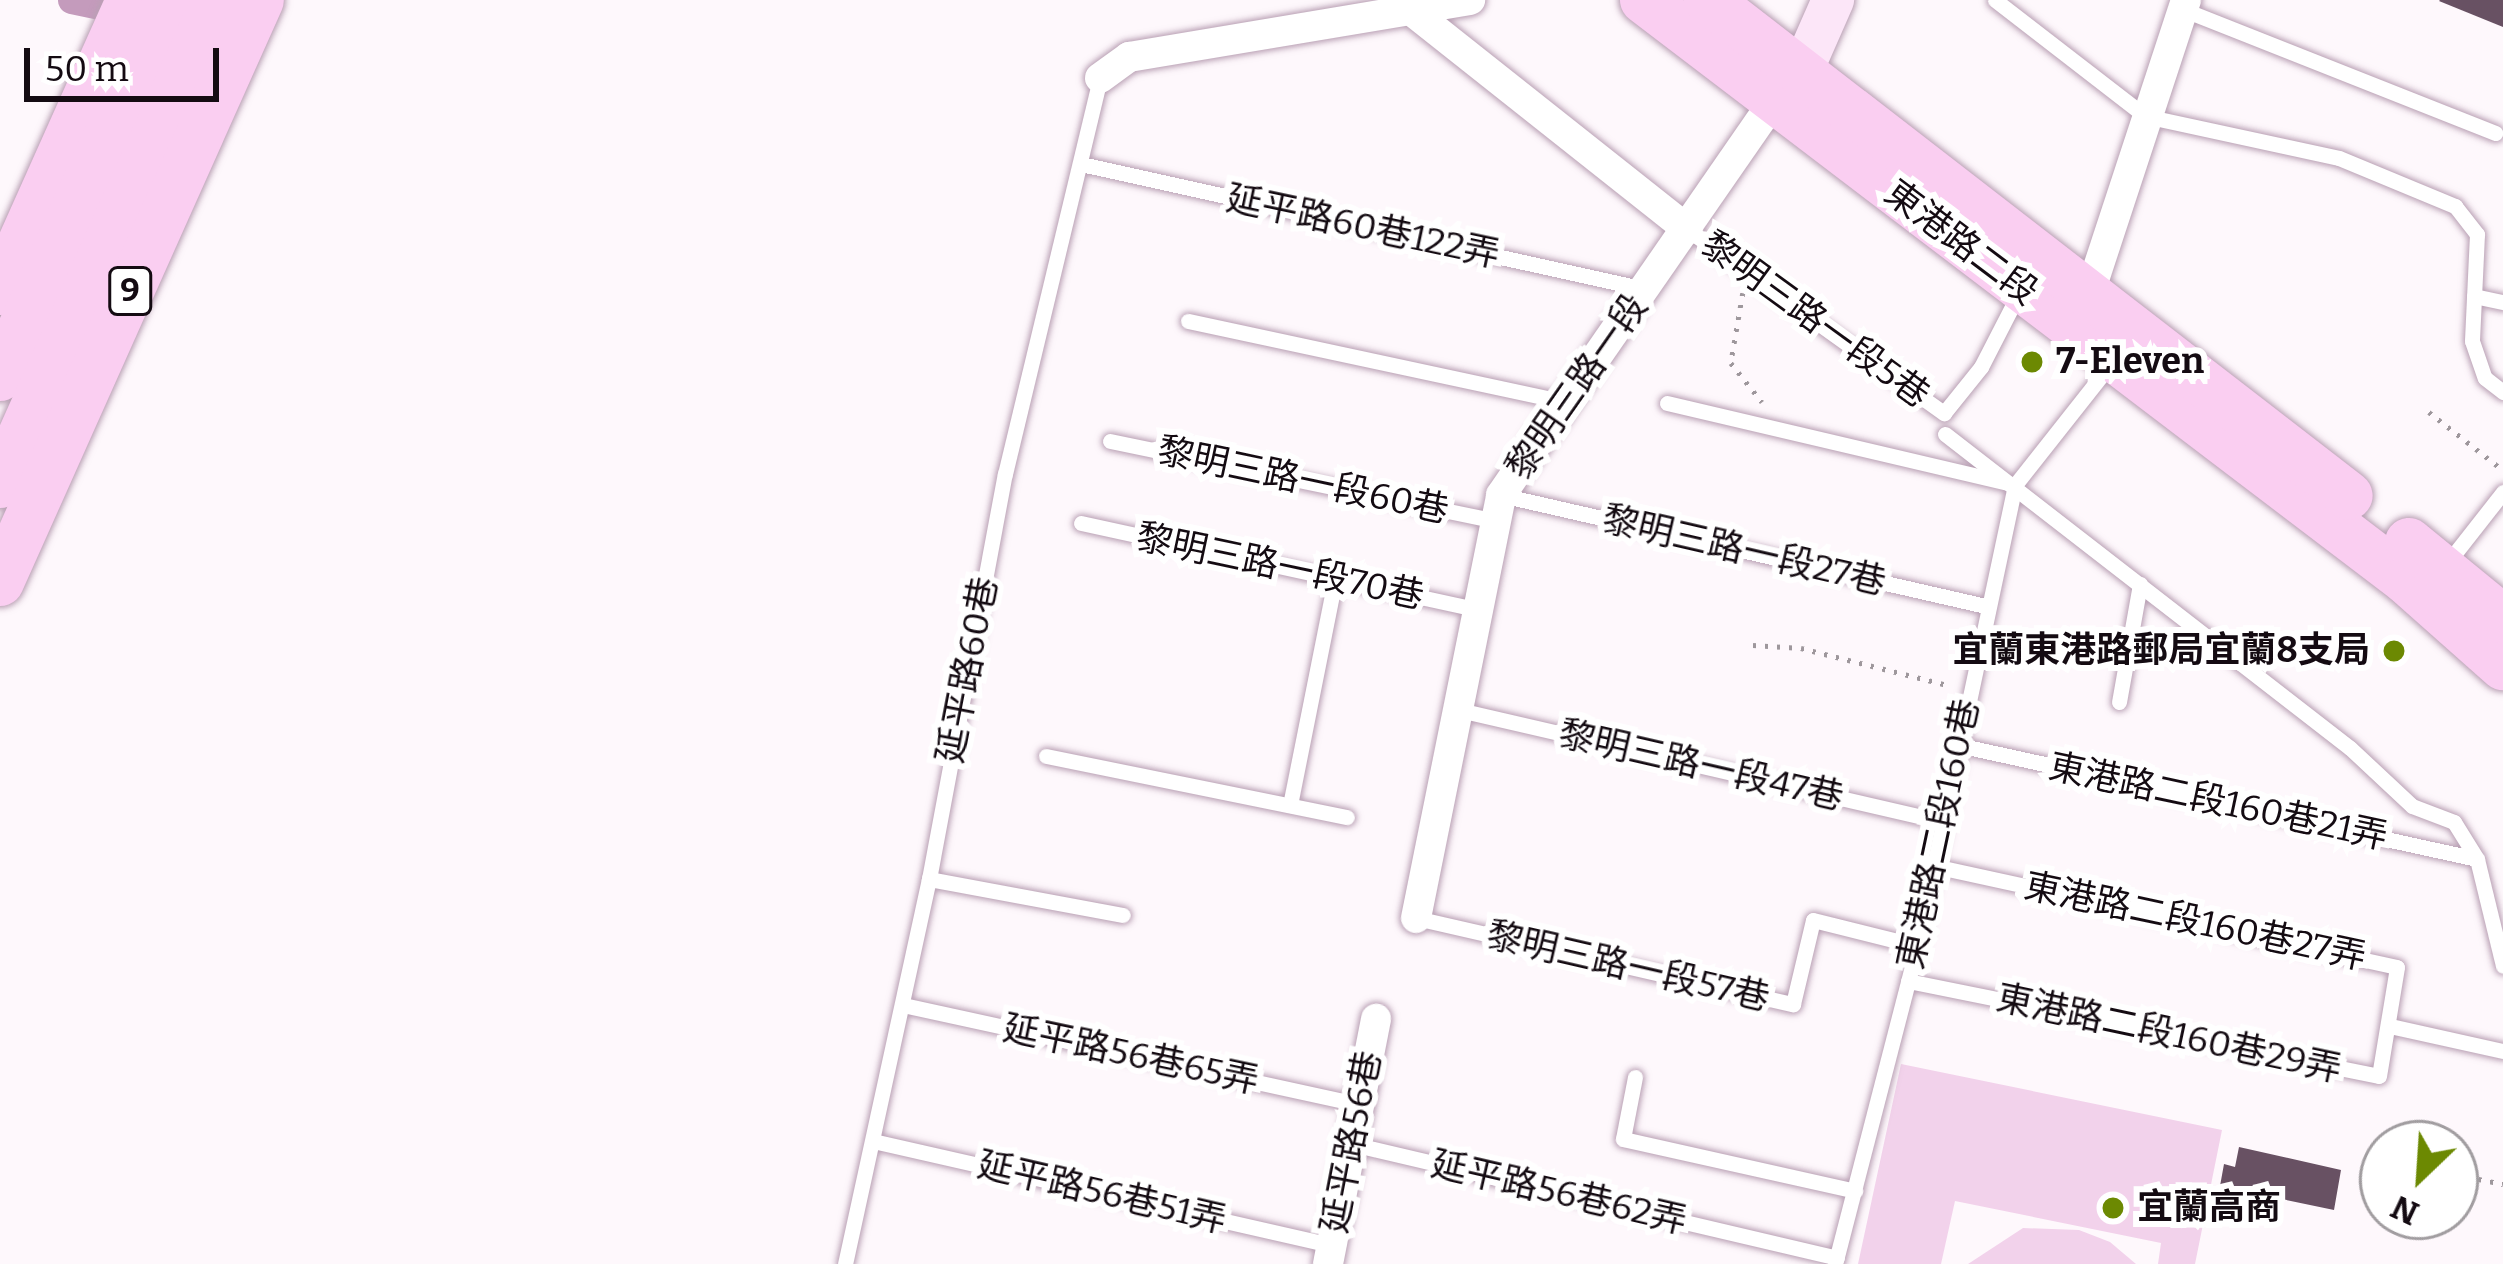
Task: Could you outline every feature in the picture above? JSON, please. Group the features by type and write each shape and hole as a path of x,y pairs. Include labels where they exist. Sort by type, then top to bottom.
{"main road":[{"path":"0,290 130,0"},
{"name":"9","path":"0,376 168,0"},
{"name":"9","path":"0,484 216,0"},
{"name":"9","path":"0,582 260,0"},
{"name":"東港路二段","path":"1644,0 1787,87 2089,295 2503,619"},
{"name":"東港路二段","path":"1708,0 1787,87 2021,290 2406,580 2503,665"}],"street":[{"path":"1100,78 1129,57 1470,0"},
{"path":"1787,87 1833,0"},
{"path":"2089,295 2184,4"},
{"path":"1412,11 1688,230"},
{"name":"黎明三路一段","path":"1416,918 1499,508 1564,402 1787,87"},
{"name":"延平路56巷","path":"1330,1254 1376,1019"}],"lane":[{"path":"1995,0 2145,116 2339,158 2455,206 2477,234 2472,340 2486,378 2503,392"},
{"path":"2184,4 2495,133"},
{"name":"延平路60巷","path":"845,1264 929,879 1005,474 1100,78"},
{"name":"延平路60巷122弄","path":"1081,164 1645,289"},
{"name":"黎明三路一段5巷","path":"1688,230 1943,412 1981,368 2021,290"},
{"path":"2021,290 2089,295 2114,360"},
{"path":"2474,296 2503,302"},
{"path":"1188,321 1564,402"},
{"name":"東港路二段160巷","path":"1836,1261 1917,946 2015,485 2114,360"},
{"path":"1667,403 2015,485"},
{"path":"1945,434 2350,748 2412,806 2454,822 2477,860 2503,966"},
{"name":"黎明三路一段60巷","path":"1110,441 1499,508"},
{"path":"2443,568 2503,492"},
{"name":"黎明三路一段27巷","path":"1499,508 1986,606"},
{"name":"黎明三路一段70巷","path":"1081,523 1479,610"},
{"path":"1289,805 1334,580"},
{"path":"2119,702 2140,584"},
{"name":"黎明三路一段47巷","path":"1459,710 1943,822"},
{"name":"東港路二段160巷21弄","path":"1958,745 2477,860"},
{"path":"1046,756 1347,817"},
{"name":"東港路二段160巷27弄","path":"1934,866 2397,967 2390,1026"},
{"path":"929,879 1124,915"},
{"name":"黎明三路一段57巷","path":"1416,918 1792,1004 1814,920 1917,946"},
{"name":"東港路二段160巷29弄","path":"1908,981 2380,1076 2390,1026"},
{"name":"延平路56巷65弄","path":"903,1005 1360,1105"},
{"path":"2390,1026 2503,1052"},
{"path":"1635,1077 1623,1139 1855,1191"},
{"name":"延平路56巷51弄","path":"873,1141 1330,1254"},
{"name":"延平路56巷62弄","path":"1352,1144 1836,1261"}],"path":[{"path":"1748,270 1731,363 1784,429"},
{"path":"2429,412 2503,470"},
{"path":"1753,645 1801,647 1968,691"}],"shaded area":[{"path":"1901,1064 2222,1130 2195,1264 2158,1264 2161,1243 1955,1201 1941,1264 1858,1264"},
{"path":"2023,1228 2079,1230 2110,1242 2136,1264 1968,1264"}],"building":[{"path":"2503,0 2503,27 2439,1"},
{"path":"2239,1147 2341,1170 2334,1210 2220,1186 2224,1164 2235,1167"}],"waterway":[{"path":"71,0 103,7"}],"place":[{"name":"7-Eleven","path":"2032,362"},
{"name":"宜蘭東港路郵局宜蘭8支局","path":"2394,651"},
{"name":"宜蘭高商","path":"2113,1208"}]}
